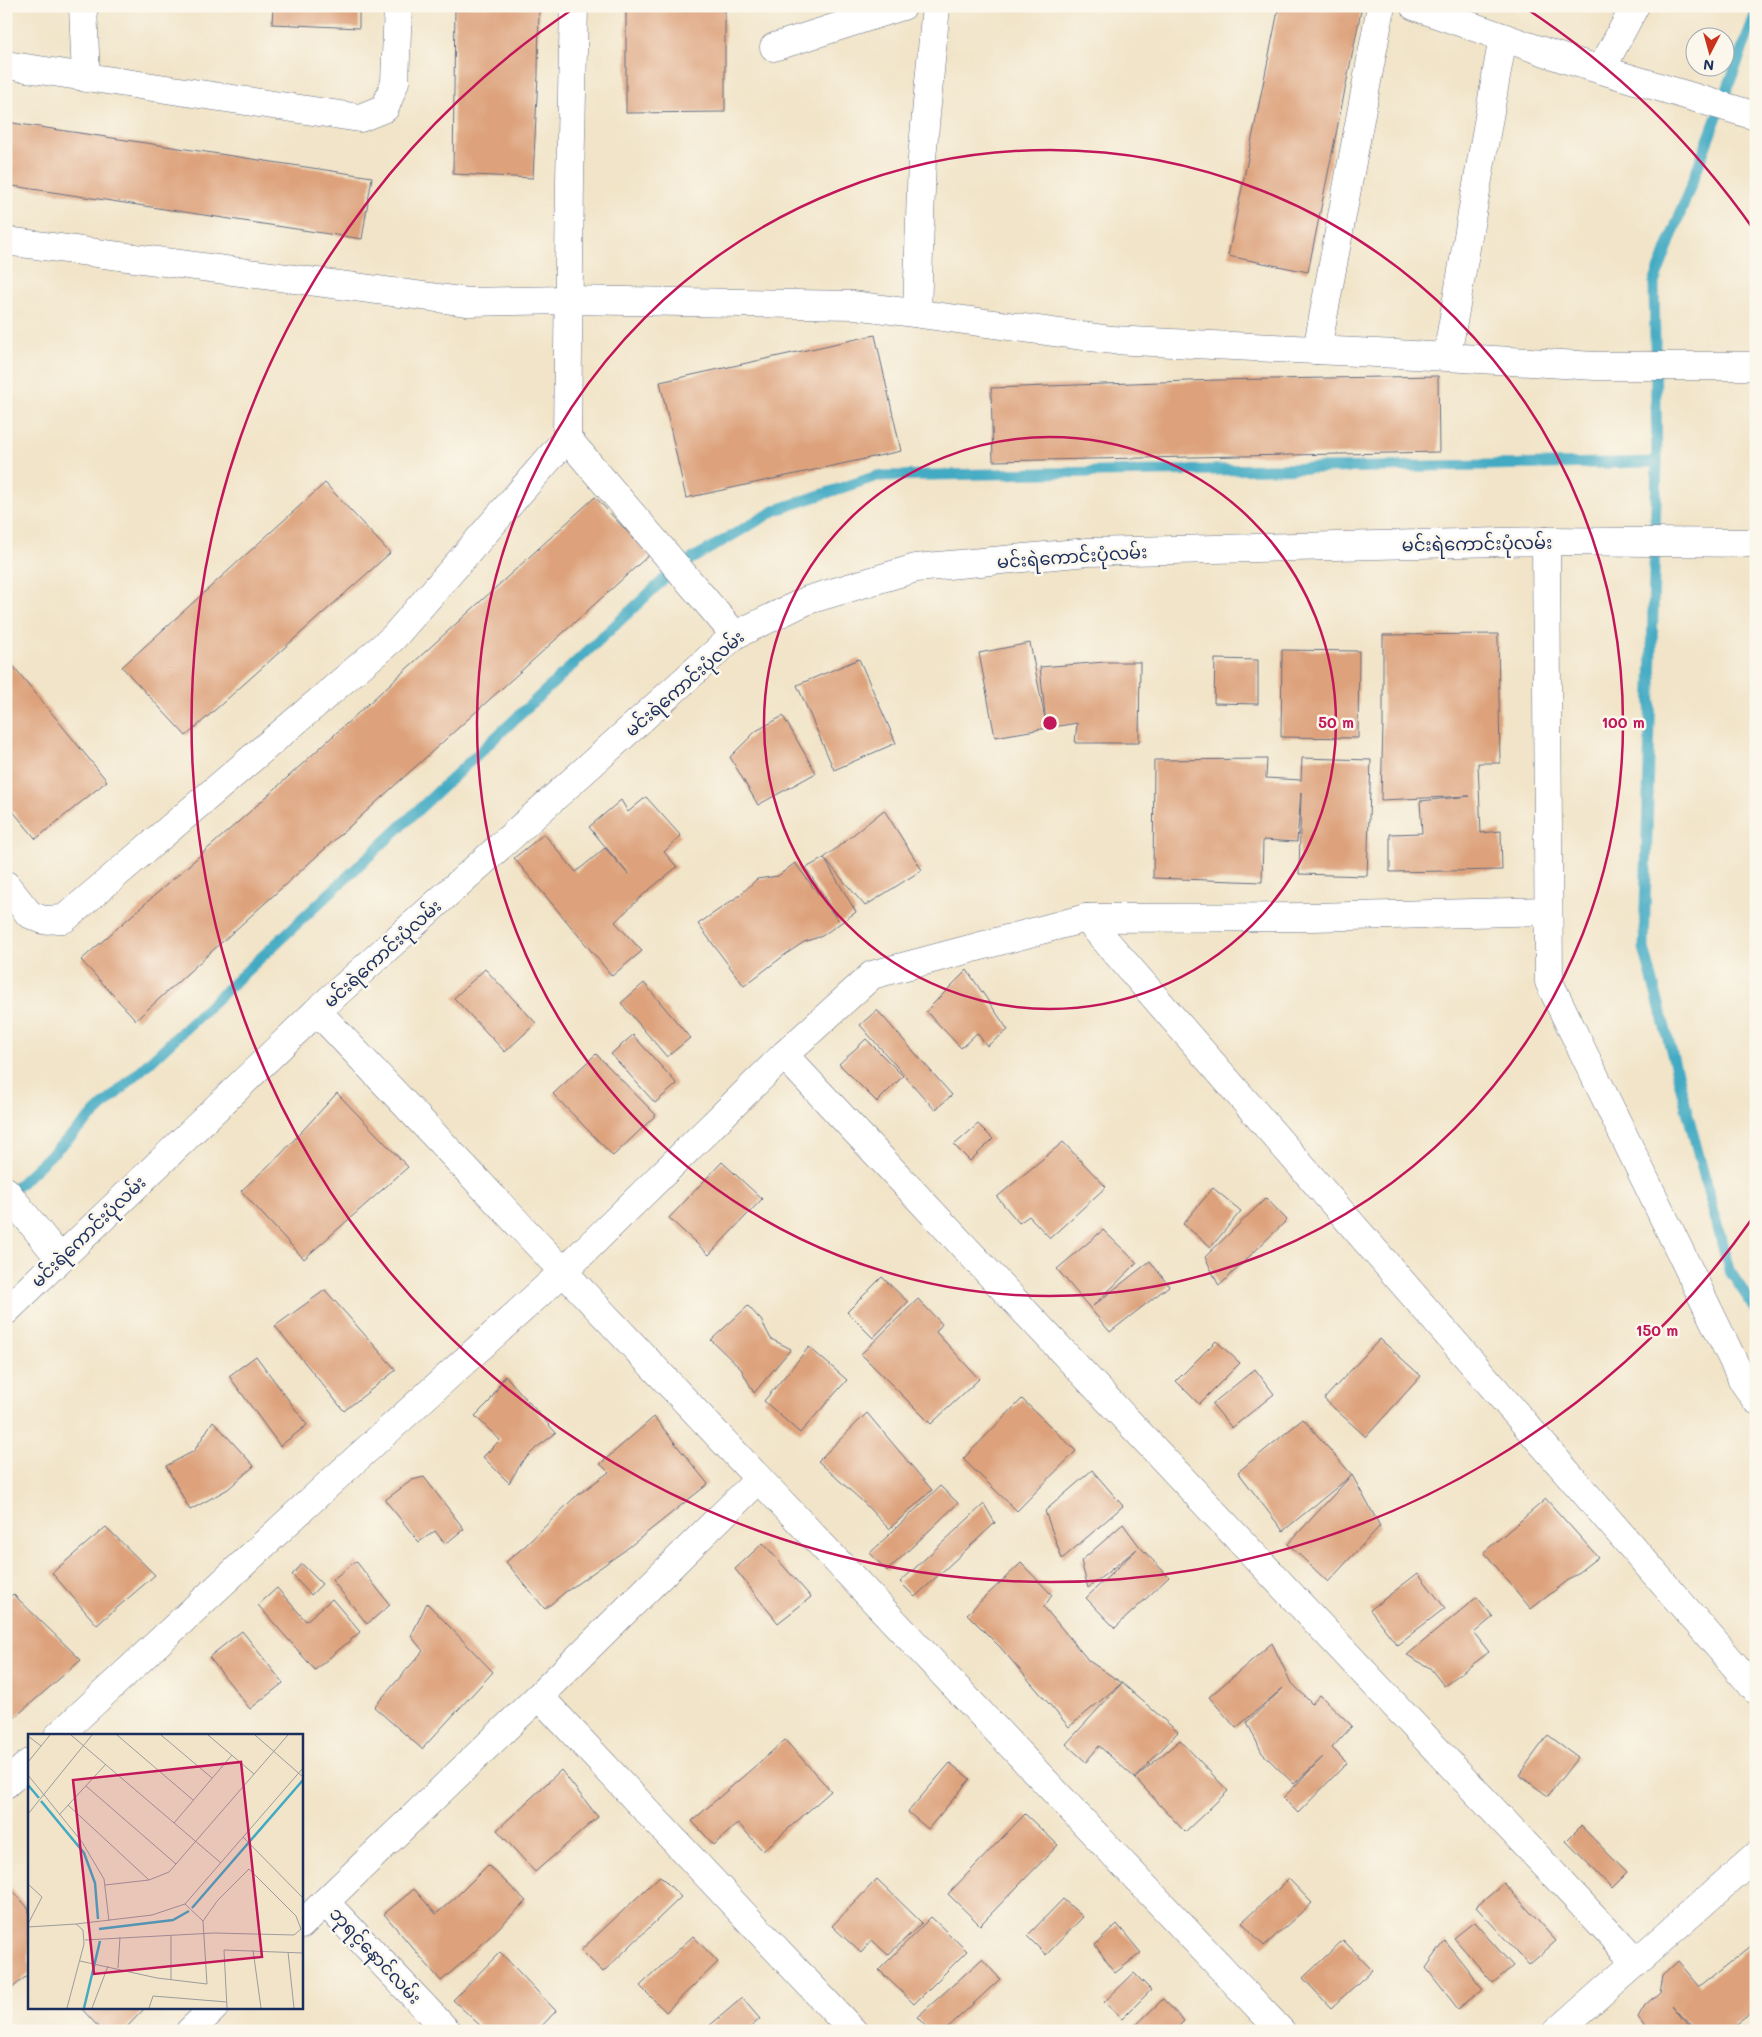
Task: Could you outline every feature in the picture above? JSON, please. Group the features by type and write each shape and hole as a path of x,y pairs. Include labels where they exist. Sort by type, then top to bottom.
{"street":[{"path":"83,6 86,78"},
{"path":"6,65 360,118 384,108 395,82 398,6"},
{"path":"6,885 29,914 42,920 64,918 393,638 567,438 574,6"},
{"path":"774,47 903,6"},
{"path":"917,314 922,158 936,6"},
{"path":"1317,350 1381,6"},
{"path":"1414,6 1601,70 1756,116"},
{"path":"1601,70 1635,6"},
{"path":"1447,356 1503,37"},
{"path":"6,241 468,302 568,300 854,305 1112,340 1447,356 1596,366 1756,366"},
{"path":"567,438 736,635"},
{"path":"1546,542 1549,982 1743,1381 1756,1400"},
{"name":"မင်းရဲကောင်းပုံလမ်း","path":"6,1311 316,1011 736,635 808,600 916,568 1088,552 1546,542 1756,543"},
{"path":"60,1734 332,1481 563,1272 784,1055 872,975 1086,918 1312,917 1548,911"},
{"path":"1086,918 1756,1690"},
{"path":"316,1011 1281,2031"},
{"path":"784,1055 1636,1962"},
{"path":"6,1191 60,1258"},
{"path":"302,1924 539,1696 759,1479"},
{"path":"539,1696 853,2031"},
{"path":"6,1784 28,1764"},
{"path":"1558,2031 1756,1856"},
{"name":"ဘုရင့်နောင်လမ်း","path":"326,1902 447,2031"},
{"path":"190,2031 212,2010"}],"building":[{"path":"129,6 167,6 166,11"},
{"path":"273,6 359,6 359,28 272,24"},
{"path":"455,6 539,6 533,178 453,174"},
{"path":"626,6 725,6 725,112 626,113"},
{"path":"1279,6 1362,6 1308,272 1228,256"},
{"path":"6,122 372,177 362,239 6,185"},
{"path":"875,335 901,451 686,498 660,382"},
{"path":"1438,376 1439,452 993,461 991,388 1217,380"},
{"path":"325,483 390,553 186,736 122,667"},
{"path":"595,497 649,555 136,1020 81,960 254,808"},
{"path":"1498,634 1500,763 1478,763 1481,833 1501,831 1502,870 1390,872 1390,834 1422,833 1420,801 1470,796 1381,800 1383,635"},
{"path":"1030,643 1046,724 1040,667 1105,662 1140,662 1139,743 1075,743 1077,723 995,737 979,653"},
{"path":"1282,650 1359,651 1358,738 1281,737"},
{"path":"6,657 107,781 36,839 6,803"},
{"path":"859,659 896,743 834,770 797,685"},
{"path":"1215,659 1258,660 1258,704 1214,703"},
{"path":"783,716 816,773 758,805 730,757 756,731"},
{"path":"1302,758 1371,760 1367,876 1299,874 1301,792 1297,842 1263,840 1262,882 1153,878 1154,760 1267,759 1266,778 1301,780"},
{"path":"646,797 681,836 664,852 677,867 645,893 615,922 642,951 612,976 514,858 544,834 576,872 605,848 629,875 589,827 621,800 628,812"},
{"path":"884,810 922,870 865,906 824,858"},
{"path":"824,858 856,912 822,936 804,942 744,986 698,924 740,895 757,879 778,876 795,863 838,920 806,868"},
{"path":"485,969 536,1023 505,1052 454,998"},
{"path":"967,970 1008,1030 987,1046 977,1033 961,1048 926,1011"},
{"path":"644,983 690,1038 667,1057 621,1003"},
{"path":"877,1010 952,1095 935,1110 860,1025"},
{"path":"633,1035 677,1084 655,1103 611,1054"},
{"path":"866,1039 903,1076 877,1102 839,1064"},
{"path":"596,1054 656,1115 613,1156 553,1094"},
{"path":"337,1093 408,1167 304,1259 241,1191 281,1154"},
{"path":"978,1124 993,1139 970,1161 954,1145"},
{"path":"1063,1142 1106,1187 1050,1238 1029,1216 1019,1223 997,1197"},
{"path":"722,1162 762,1199 709,1255 669,1218"},
{"path":"1213,1188 1241,1211 1211,1247 1183,1224"},
{"path":"1266,1198 1287,1220 1219,1286 1205,1257"},
{"path":"1103,1230 1137,1263 1093,1306 1150,1261 1169,1286 1110,1332 1057,1269"},
{"path":"882,1277 908,1302 873,1338 847,1312"},
{"path":"325,1290 396,1370 344,1411 275,1326"},
{"path":"918,1299 942,1324 936,1332 979,1379 931,1424 861,1354"},
{"path":"748,1306 761,1320 771,1339 791,1349 754,1393 741,1369 711,1340"},
{"path":"1380,1339 1421,1376 1366,1437 1324,1399"},
{"path":"1216,1341 1240,1363 1199,1404 1176,1381"},
{"path":"809,1347 847,1380 800,1433 764,1401"},
{"path":"256,1356 307,1425 280,1446 229,1376"},
{"path":"1255,1369 1274,1394 1232,1428 1212,1404"},
{"path":"505,1375 556,1433 536,1448 522,1462 509,1483 483,1457 500,1440 475,1416 490,1401"},
{"path":"1022,1399 1076,1451 1017,1511 963,1459"},
{"path":"867,1413 932,1490 889,1529 863,1502 818,1461"},
{"path":"654,1417 708,1484 624,1551 564,1593 545,1609 506,1562 575,1497 609,1472 600,1464"},
{"path":"1303,1419 1352,1475 1283,1531 1238,1472"},
{"path":"213,1421 254,1466 228,1489 190,1510 166,1466 194,1451"},
{"path":"1092,1470 1123,1506 1062,1559 1045,1511"},
{"path":"1352,1475 1380,1526 1328,1582 1288,1544"},
{"path":"424,1477 464,1529 445,1544 435,1531 419,1542 385,1500 412,1480"},
{"path":"940,1486 958,1503 887,1571 870,1553"},
{"path":"1546,1499 1598,1557 1531,1609 1484,1552"},
{"path":"984,1504 995,1523 915,1597 900,1582"},
{"path":"1123,1524 1140,1547 1169,1577 1115,1628 1086,1598 1137,1549 1088,1588 1081,1561"},
{"path":"106,1527 155,1575 97,1625 52,1573"},
{"path":"763,1543 811,1597 778,1623 735,1569"},
{"path":"356,1561 390,1605 367,1624 332,1580"},
{"path":"1021,1563 1052,1595 1044,1607 1089,1661 1122,1683 1069,1727 1000,1647 967,1614"},
{"path":"302,1564 322,1584 311,1595 292,1575"},
{"path":"1418,1573 1445,1608 1397,1645 1370,1610"},
{"path":"277,1588 306,1621 332,1599 360,1632 315,1670 258,1605"},
{"path":"13,1594 81,1660 14,1718 6,1708 6,1601"},
{"path":"1477,1597 1493,1617 1474,1633 1489,1652 1444,1686 1430,1668 1407,1655"},
{"path":"427,1603 493,1672 422,1749 374,1707 423,1651 411,1636"},
{"path":"242,1631 283,1683 250,1709 209,1657"},
{"path":"1272,1643 1290,1681 1312,1704 1320,1695 1352,1726 1332,1748 1347,1763 1298,1813 1283,1798 1323,1757 1294,1784 1262,1753 1247,1722 1283,1688 1236,1728 1209,1697"},
{"path":"1122,1683 1178,1732 1135,1778 1099,1746 1086,1762 1066,1744"},
{"path":"1548,1735 1578,1757 1548,1796 1519,1775"},
{"path":"785,1740 831,1791 763,1851 738,1823 714,1845 692,1821"},
{"path":"1180,1740 1228,1791 1185,1832 1135,1778"},
{"path":"950,1763 970,1779 928,1829 908,1812"},
{"path":"561,1770 598,1817 535,1872 497,1830"},
{"path":"1025,1814 1058,1845 980,1925 948,1894"},
{"path":"1581,1826 1627,1873 1612,1888 1566,1841"},
{"path":"488,1865 526,1901 471,1955 441,1981 384,1914 414,1889 436,1914"},
{"path":"660,1876 681,1897 603,1972 581,1950"},
{"path":"877,1879 922,1923 888,1955 872,1940 861,1953 832,1926"},
{"path":"1289,1879 1312,1903 1264,1946 1242,1922"},
{"path":"6,1883 28,1908 28,1975 11,1989 6,1983"},
{"path":"1504,1883 1556,1941 1529,1965 1476,1907"},
{"path":"1063,1899 1083,1917 1046,1955 1027,1936"},
{"path":"931,1917 967,1951 914,2004 879,1970"},
{"path":"1474,1922 1513,1966 1493,1983 1454,1938"},
{"path":"1117,1924 1141,1953 1115,1973 1095,1945"},
{"path":"693,1936 718,1962 666,2012 640,1986"},
{"path":"1343,1940 1372,1970 1331,2008 1303,1978"},
{"path":"1445,1941 1483,1989 1458,2009 1426,1968"},
{"path":"1756,1942 1756,2010 1735,2026 1739,2031 1695,2031 1672,2005 1692,2031 1647,2031 1638,2017 1645,2005 1660,1992 1663,1975 1678,1961 1700,1987"},
{"path":"500,1952 556,2011 537,2031 486,2031 453,2000"},
{"path":"982,1959 1000,1979 944,2031 930,2031 917,2017"},
{"path":"1134,1973 1151,1990 1122,2019 1104,2002"},
{"path":"742,1998 760,2019 746,2031 711,2031 708,2027"},
{"path":"1163,1999 1184,2021 1174,2031 1130,2031"},
{"path":"83,2010 143,2010 123,2031 102,2031"}],"waterway":[{"path":"1756,13 1654,283 1657,462 1644,948 1729,1270 1756,1310"},
{"path":"8,1195 676,568 776,510 877,476 1657,462"}]}
